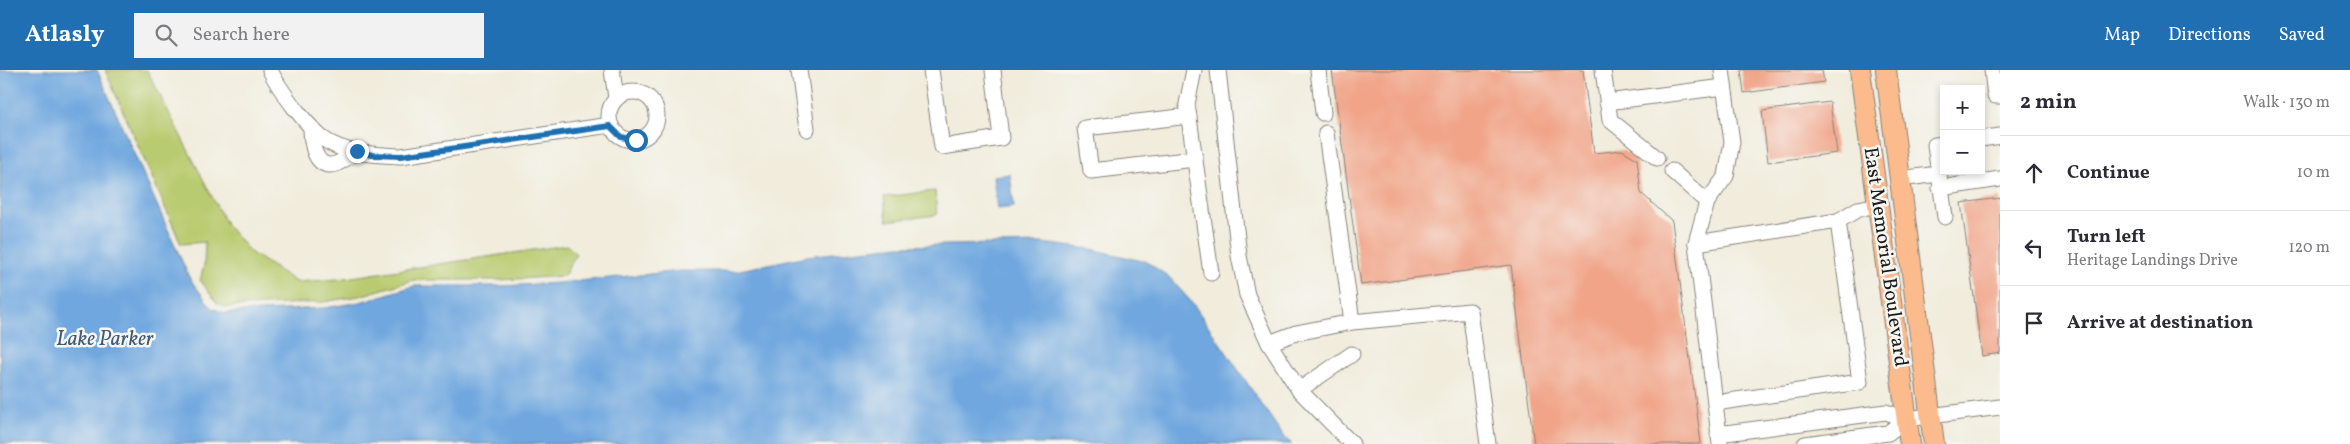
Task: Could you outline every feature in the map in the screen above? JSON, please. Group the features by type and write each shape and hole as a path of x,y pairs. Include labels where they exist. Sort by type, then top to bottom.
{"main road":[{"name":"East Memorial Boulevard","path":"1860,70 1910,444"},
{"name":"East Memorial Boulevard","path":"1886,70 1934,444"}],"street":[{"path":"270,70 276,84 310,127 324,139 372,155 401,156 610,126"},
{"path":"612,70 616,98"},
{"path":"799,70 807,129"},
{"path":"931,70 942,147 1001,138 992,70"},
{"path":"1194,70 1187,104 1211,273"},
{"path":"1218,70 1239,256 1247,295 1268,343 1299,390 1352,444"},
{"path":"1318,70 1323,112"},
{"path":"1604,70 1610,120 1657,158"},
{"path":"1722,70 1732,142 1726,176 1707,202 1696,242 1719,439 1886,412 1906,419"},
{"path":"1992,70 1998,96"},
{"path":"1607,102 1724,87"},
{"path":"629,91 645,94 655,105 657,120 650,134 636,140 621,137 610,126 609,111 616,98 629,91"},
{"path":"1189,116 1085,128 1091,171 1195,160"},
{"path":"310,127 312,148 316,156 323,162 336,164 357,151"},
{"path":"1326,133 1352,322"},
{"path":"1985,138 2000,136"},
{"path":"1940,144 1935,145 1945,217"},
{"path":"1672,171 1707,202"},
{"path":"1900,180 2000,179"},
{"path":"1696,242 1838,221 1858,208 1878,205"},
{"path":"1715,403 1860,382 1838,221"},
{"path":"1268,343 1296,333 1352,322 1470,312 1488,444"},
{"path":"1299,390 1352,354"},
{"path":"1805,444 1888,433 1906,419 2000,407"}],"green space":[{"path":"105,70 147,70 226,224 250,252 296,282 339,279 567,245 576,254 564,276 501,280 414,280 359,296 323,302 226,307 217,303 200,280 204,266 205,242 181,244"},
{"path":"935,191 937,215 887,221 884,197"}],"water":[{"name":"Lake Parker","path":"0,70 97,70 190,279 212,308 225,313 324,308 360,302 414,286 501,286 558,283 681,271 735,271 807,256 899,246 1042,243 1091,249 1147,262 1169,277 1194,305 1284,437 1292,444 0,444"},
{"path":"1010,174 1014,207 997,209 993,176"}],"building":[{"path":"1332,70 1583,70 1594,153 1622,150 1637,159 1641,193 1672,221 1701,444 1534,444 1511,265 1361,285"},
{"path":"1741,70 1822,70 1824,82 1744,93"},
{"path":"1830,102 1837,153 1768,162 1762,111"},
{"path":"2000,198 2000,353 1982,356 1961,203"}],"route":[{"path":"357,151 372,155 401,156 610,126 621,137 628,140 636,140"}]}
